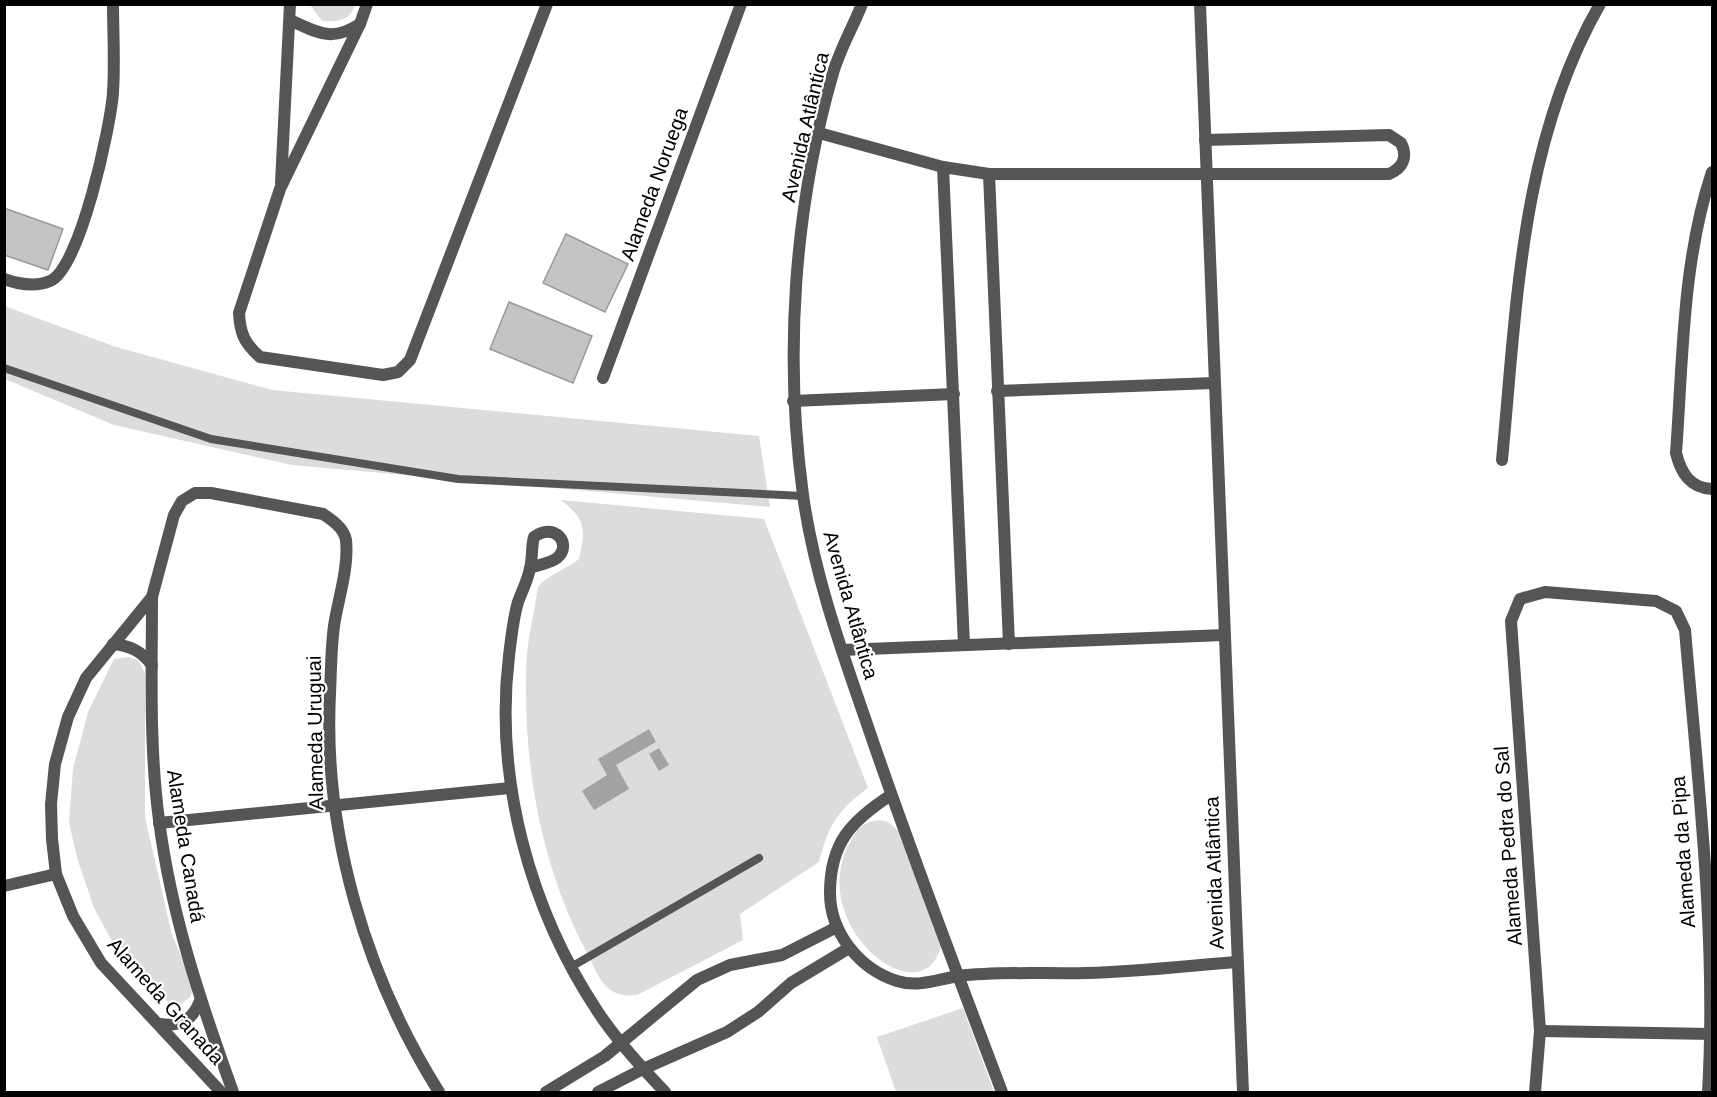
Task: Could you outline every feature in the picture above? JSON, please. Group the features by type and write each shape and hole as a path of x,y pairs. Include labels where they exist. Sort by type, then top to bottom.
{"street":[{"path":"4,279 34,284 51,281 64,269 94,191 113,94 113,4"},
{"path":"280,189 292,21 290,4"},
{"path":"367,4 360,24 280,189 239,313 240,332 248,346 260,357 383,375 398,372 410,360 547,4"},
{"name":"Alameda Noruega","path":"603,378 741,4"},
{"name":"Avenida Atlântica","path":"862,4 834,70 805,200 794,315 793,401 803,496 819,576 842,650 891,795 1002,1092"},
{"name":"Avenida Atlântica","path":"1200,4 1236,962 1243,1092"},
{"path":"1502,460 1526,222 1549,120 1580,40 1600,4"},
{"path":"292,21 328,36 346,33 360,24"},
{"path":"819,133 943,166 989,174 1389,174 1401,165 1404,150 1396,138 1389,135 1205,140"},
{"path":"943,166 964,645"},
{"path":"1713,172 1700,209 1690,266 1676,453 1680,468 1690,482 1703,489 1713,489"},
{"path":"989,174 1009,644"},
{"path":"997,391 1214,383"},
{"path":"793,401 954,394"},
{"name":"Alameda Granada","path":"211,493 195,493 182,501 174,515 152,597 86,678 68,717 55,764 51,804 56,874 73,916 101,963 221,1092"},
{"name":"Alameda Uruguai","path":"211,493 323,514 337,523 346,538 345,559 333,628 330,701 333,804 355,904 384,984 418,1059 439,1092"},
{"path":"530,568 517,605 509,658 507,718 510,788 524,850 541,900 571,967 599,1014 643,1069 665,1092"},
{"name":"Alameda da Pipa","path":"1520,599 1545,592 1656,601 1676,611 1686,630 1709,921 1712,1034 1708,1092"},
{"name":"Alameda Canadá","path":"152,597 153,769 159,823 180,935 200,1001 233,1092"},
{"name":"Alameda Pedra do Sal","path":"1520,599 1511,621 1540,1031 1535,1092"},
{"path":"842,650 1224,635"},
{"path":"113,644 130,646 143,653 152,665"},
{"path":"159,823 510,788"},
{"path":"891,795 852,824 838,845 830,873 830,899 837,927 849,948 872,968 897,981 919,985 958,976 1125,972 1236,962"},
{"path":"4,886 56,874"},
{"path":"546,1092 622,1043 697,980 730,965 782,955 837,927"},
{"path":"598,1092 643,1069 727,1032 758,1012 791,983 849,948"},
{"path":"160,1024 173,1026 185,1022 195,1013 200,1001"},
{"path":"1540,1031 1712,1034"}],"lane":[{"path":"4,368 222,441 458,479 803,496"},
{"path":"571,967 759,858"}],"shaded area":[{"path":"310,5 355,5 350,14 338,21 322,21"},
{"path":"4,306 116,347 272,390 759,436 770,507 292,465 114,425 5,379"},
{"path":"561,500 764,519 868,788 849,804 836,820 826,838 819,862 740,914 743,940 637,995 616,993 609,989 599,976 585,949 570,917 546,849 532,779 526,708 526,661 538,587 579,559 583,540 580,520"},
{"path":"129,657 139,661 145,674 145,817 172,935 194,986 190,997 181,1004 169,1003 120,956 94,908 77,858 69,822 73,769 88,712 114,659"},
{"path":"649,729 656,742 616,765 629,789 594,810 582,791 607,775 598,759"},
{"path":"659,748 669,765 659,771 649,754"},
{"path":"879,820 888,822 902,834 942,942 932,964 915,972 895,969 874,955 856,935 844,908 840,879 847,848 859,829"},
{"path":"963,1008 994,1092 896,1092 877,1037"}],"building":[{"path":"4,208 63,229 48,270 4,255"},
{"path":"566,234 628,264 605,312 543,283"},
{"path":"509,302 592,336 573,383 490,349"}]}
